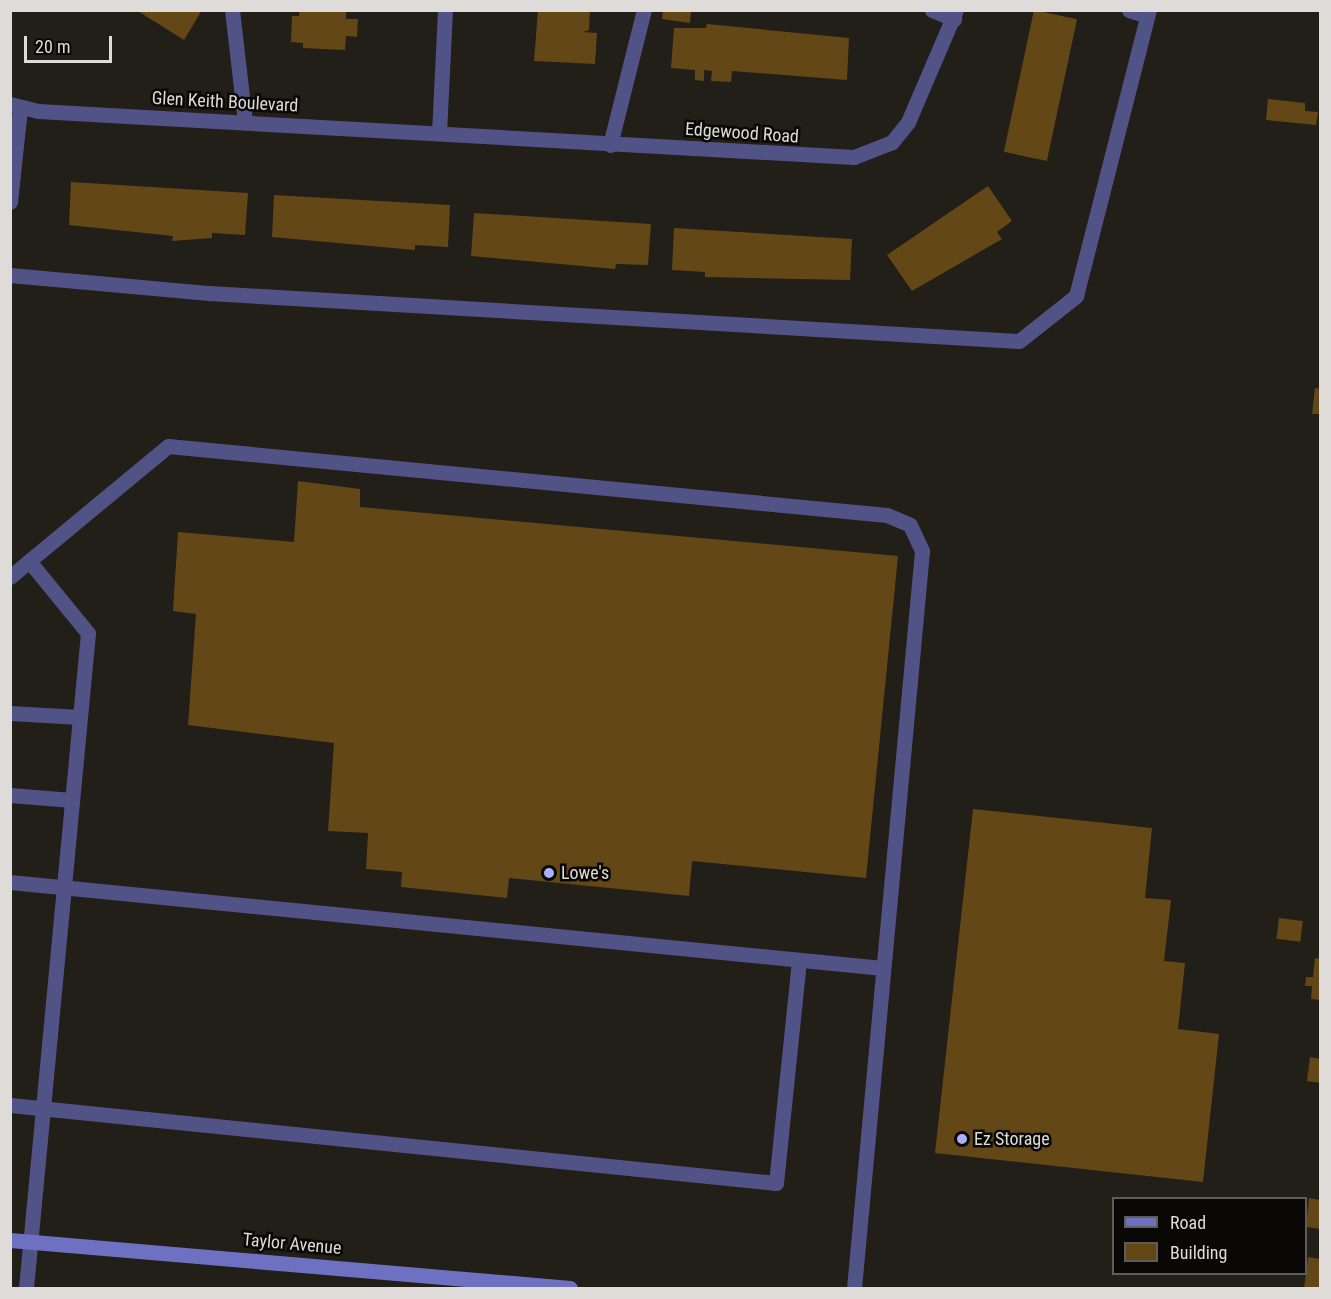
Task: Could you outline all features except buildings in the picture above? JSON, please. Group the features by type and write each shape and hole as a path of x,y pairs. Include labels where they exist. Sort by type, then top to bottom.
{"main road":[{"name":"Taylor Avenue","path":"10,1240 570,1288"}],"street":[{"path":"232,10 245,122"},
{"path":"439,133 445,10"},
{"path":"610,145 644,10"},
{"path":"932,10 955,15"},
{"path":"10,275 233,295 1018,341 1076,296 1148,13 1129,10"},
{"name":"Edgewood Road","path":"439,133 833,159 871,153 892,142 908,122 955,15"},
{"path":"10,202 15,106"},
{"name":"Glen Keith Boulevard","path":"15,106 439,133"},
{"path":"10,577 168,446 887,515 910,525 922,550 854,1288"},
{"path":"26,1288 88,633 30,561"},
{"path":"10,713 80,717"},
{"path":"10,795 72,800"},
{"path":"10,882 883,968"},
{"path":"10,1105 776,1183 800,960"}],"place":[{"name":"Lowe's","path":"549,873"},
{"name":"Ez Storage","path":"962,1139"}]}
